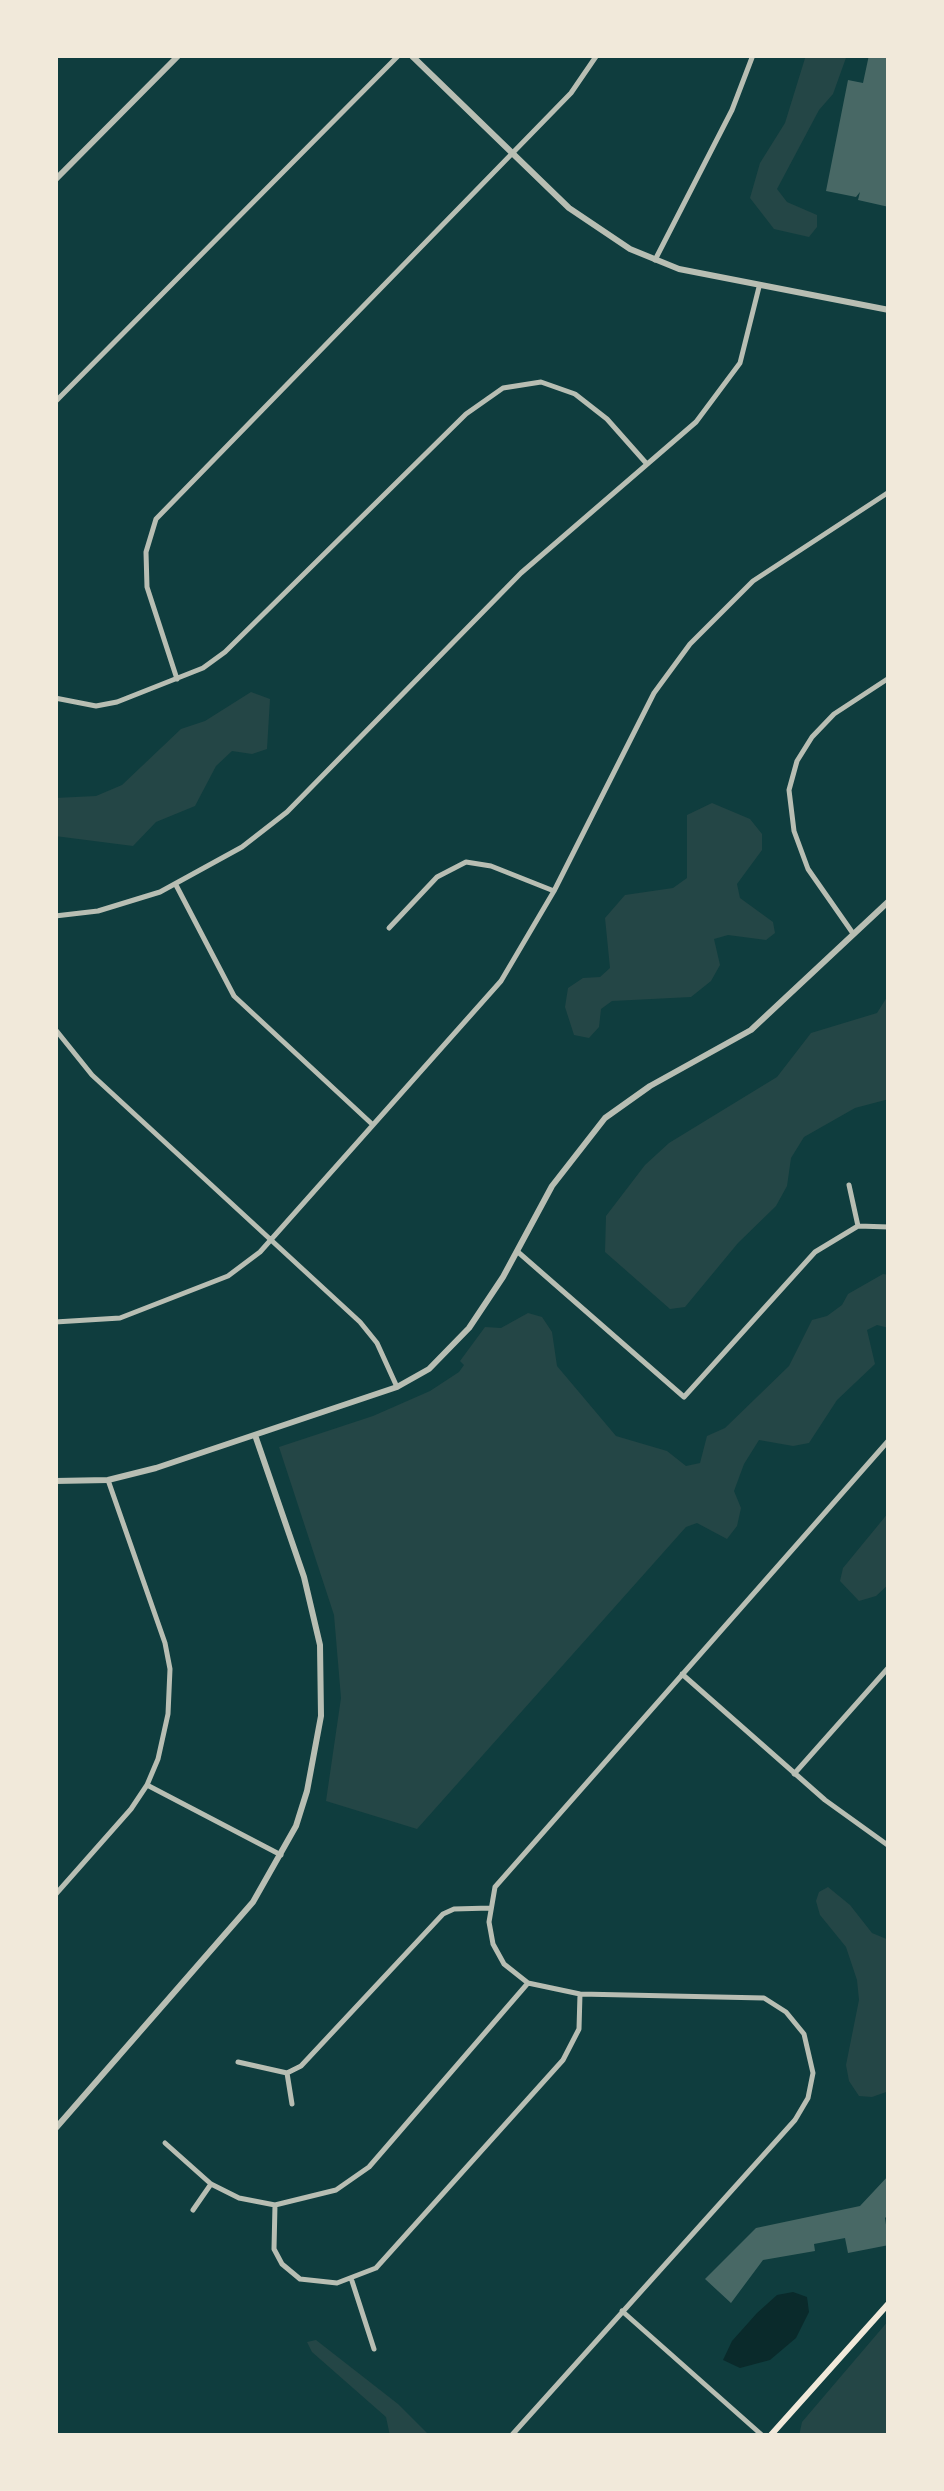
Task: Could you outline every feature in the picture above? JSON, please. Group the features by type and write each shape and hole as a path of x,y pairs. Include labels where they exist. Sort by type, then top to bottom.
{"main road":[{"path":"767,2436 889,2303"}],"street":[{"path":"55,180 179,55"},
{"path":"55,402 399,55"},
{"path":"411,55 587,222 655,260 759,287 889,310"},
{"path":"176,679 147,587 146,552 156,518 571,93 596,55"},
{"path":"655,260 732,110 753,55"},
{"path":"55,916 119,906 176,884 242,848 287,812 508,585 696,422 740,364 759,287"},
{"path":"55,698 96,706 176,679 226,652 466,414 503,388 541,382 576,394 607,419 646,464"},
{"path":"55,1321 120,1318 211,1284 243,1266 270,1240 501,982 554,892 654,692 690,644 753,581 889,492"},
{"path":"852,932 808,869 794,830 789,790 797,761 812,737 834,714 889,678"},
{"path":"389,928 437,876 466,862 491,866 554,892"},
{"path":"176,884 234,996 373,1124"},
{"path":"55,1481 108,1480 256,1435 397,1386 429,1369 454,1348 518,1252 552,1186 605,1118 650,1086 741,1038 889,901"},
{"path":"55,1029 92,1075 370,1332 397,1386"},
{"path":"849,1185 858,1226"},
{"path":"518,1252 684,1397 809,1258 858,1226 889,1226"},
{"path":"55,2129 236,1924 282,1855 296,1826 317,1754 322,1681 320,1644 304,1577 256,1435"},
{"path":"511,2436 794,2120 808,2098 811,2060 796,2023 764,1998 580,1994 528,1983 498,1955 490,1908 501,1878 889,1440"},
{"path":"55,1896 131,1809 146,1785 163,1741 170,1669 108,1480"},
{"path":"794,1774 889,1667"},
{"path":"682,1674 794,1774 889,1846"},
{"path":"146,1785 282,1855"},
{"path":"238,2062 287,2073 314,2057 443,1914 454,1908 490,1908"},
{"path":"165,2143 212,2184 238,2198 276,2204 316,2198 369,2167 528,1983"},
{"path":"276,2204 274,2249 291,2273 310,2283 352,2280 391,2255 563,2060 577,2038 580,1994"},
{"path":"287,2073 292,2104"},
{"path":"193,2210 212,2184"},
{"path":"352,2280 374,2349"},
{"path":"622,2312 767,2436"}],"shaded area":[{"path":"806,55 847,55 833,94 819,110 777,189 787,202 817,215 817,227 809,237 774,229 750,198 760,163 785,123"},
{"path":"251,692 270,699 267,749 252,754 232,751 216,766 195,806 156,822 133,846 55,836 55,798 96,796 122,785 181,729 205,721"},
{"path":"712,803 750,819 762,834 762,850 737,884 740,898 773,922 775,933 766,940 728,935 714,939 720,965 711,981 691,997 612,1001 601,1009 599,1027 589,1038 574,1035 565,1007 568,988 583,978 600,977 610,968 605,918 625,895 673,888 687,878 687,815"},
{"path":"889,994 889,1099 855,1108 804,1137 791,1158 787,1186 776,1206 738,1243 685,1307 670,1309 605,1252 606,1216 645,1165 669,1143 777,1077 811,1033 877,1013"},
{"path":"883,1274 889,1275 889,1328 877,1325 867,1330 875,1364 837,1400 809,1443 793,1446 759,1440 734,1491 741,1508 737,1526 727,1539 697,1523 686,1527 417,1829 326,1801 341,1698 334,1615 279,1447 373,1416 430,1391 459,1372 464,1365 460,1361 485,1327 501,1328 528,1313 542,1317 552,1332 557,1366 616,1436 667,1451 686,1466 700,1463 707,1436 725,1428 789,1366 812,1320 827,1316 842,1305 848,1294"},
{"path":"889,1512 889,1584 876,1596 859,1601 840,1581 843,1568"},
{"path":"828,1887 850,1905 872,1933 889,1940 889,2091 872,2097 859,2096 849,2081 846,2065 859,2000 857,1980 846,1947 820,1915 816,1901 819,1892"},
{"path":"793,2292 807,2297 809,2312 796,2338 770,2360 740,2368 723,2360 732,2341 757,2313 777,2295"},
{"path":"889,2320 889,2436 799,2436 802,2422"},
{"path":"316,2340 398,2404 430,2436 390,2436 386,2417 312,2352 307,2342"}],"building":[{"path":"869,55 889,55 889,207 858,200 860,192 856,197 826,191 848,80 863,83"},
{"path":"889,2175 889,2214 885,2218 889,2245 848,2253 845,2238 814,2244 815,2251 763,2260 731,2303 705,2279 756,2228 860,2206"}]}
